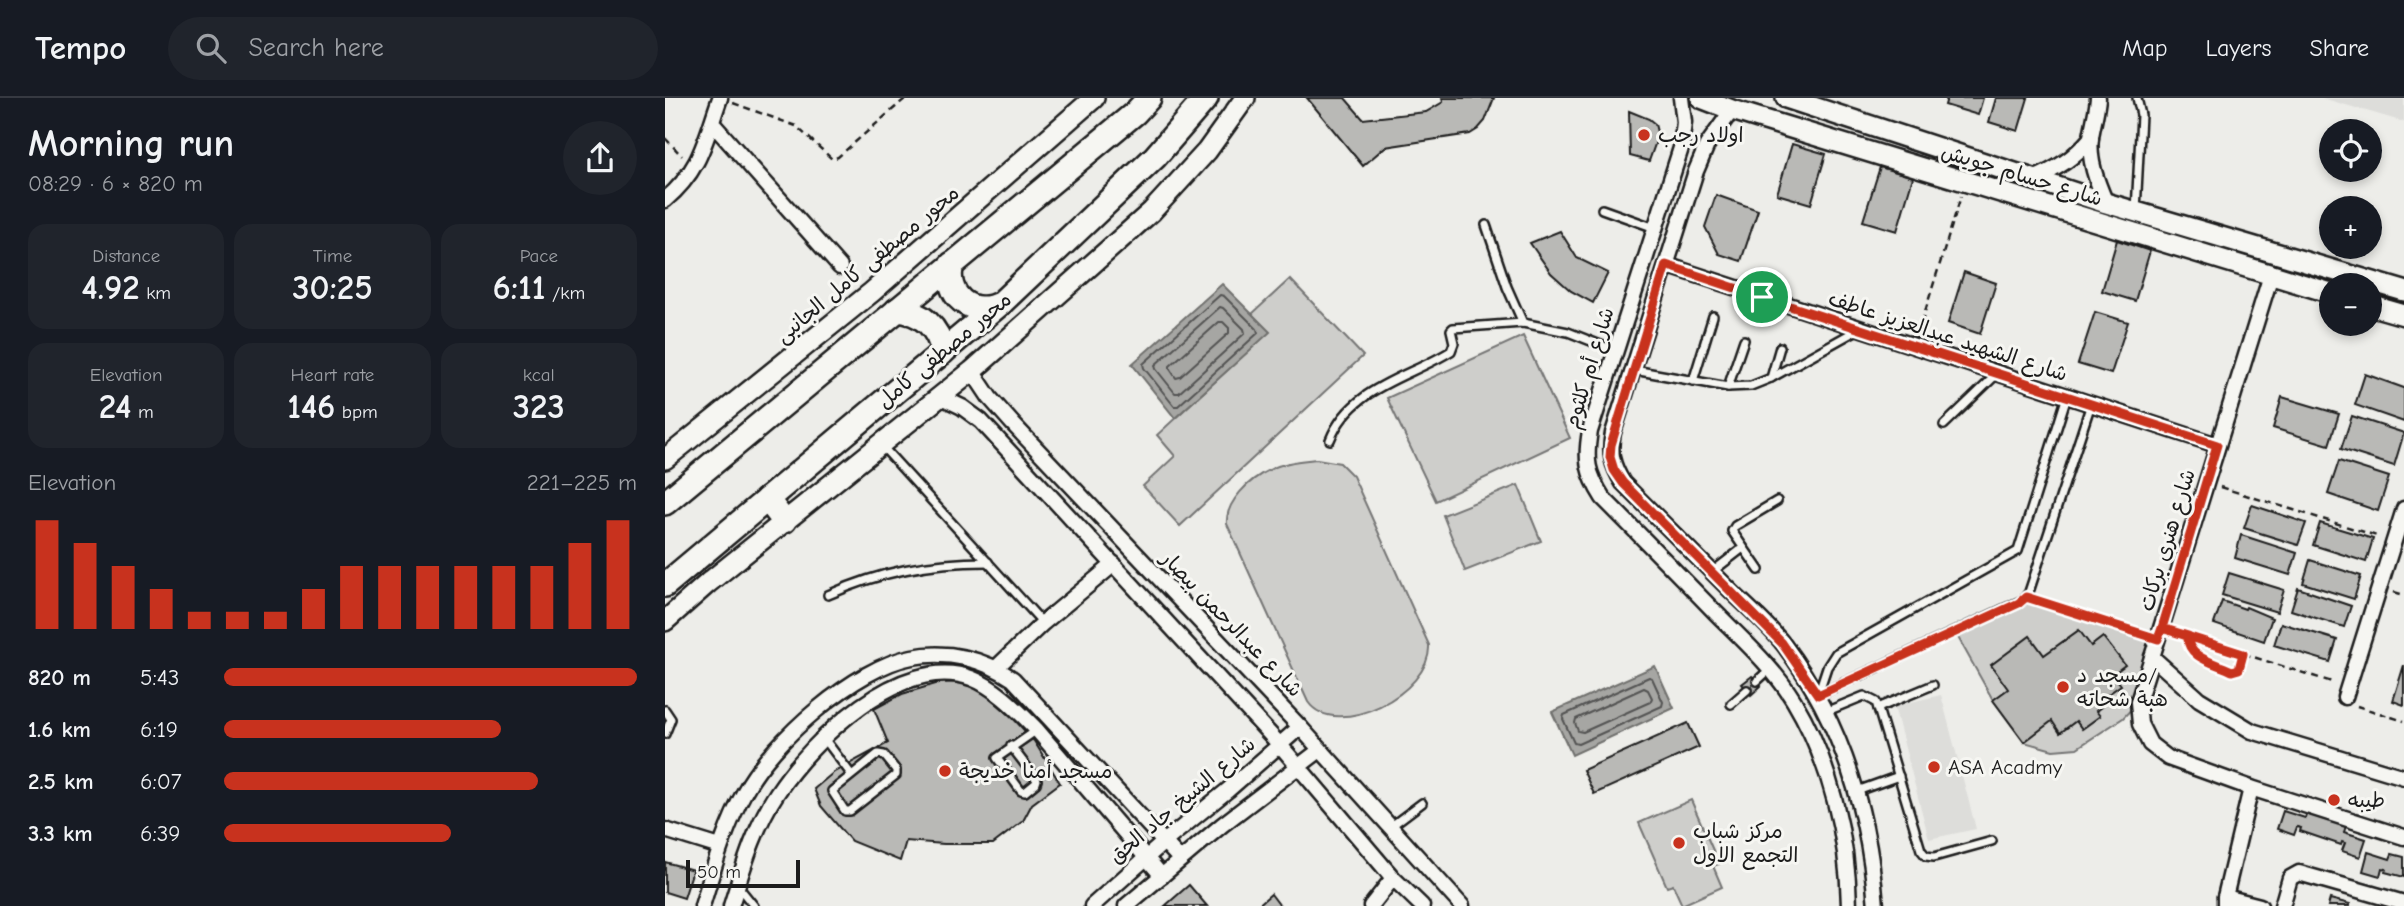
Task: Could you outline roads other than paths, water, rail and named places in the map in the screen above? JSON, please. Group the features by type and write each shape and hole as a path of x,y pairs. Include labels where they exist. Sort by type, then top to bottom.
{"main road":[{"path":"665,503 1135,113 1149,98"},
{"name":"محور مصطفى كامل","path":"665,585 1001,303 1155,157 1206,98"},
{"path":"952,264 951,288 960,300 980,309 1001,303"},
{"path":"897,310 914,313 928,322 938,335 943,352"},
{"path":"767,499 785,521"}],"street":[{"path":"665,200 695,168 720,98"},
{"name":"محور مصطفى كامل الجانبى","path":"665,459 872,292 1094,98"},
{"path":"665,621 708,583 972,371 1171,192 1207,151 1245,98"},
{"name":"شارع أم كلثوم","path":"1681,98 1684,122 1681,148 1590,431 1587,448 1591,480 1603,498 1770,669 1794,701 1834,798 1848,871 1849,906"},
{"name":"شارع حسام جويش","path":"1701,98 1732,110 2319,289"},
{"name":"شارع حسام جويش","path":"1786,98 2106,203 2404,291"},
{"path":"2098,98 2091,138 2092,160 2106,203"},
{"name":"شارع أم كلثوم","path":"1732,110 1707,145 1666,265 1611,445 1610,457 1614,470 1623,483 1782,643 1818,695 1843,750 1857,791 1869,840 1876,906"},
{"path":"712,123 840,267"},
{"path":"2033,179 2055,170 2075,156 2091,138"},
{"path":"1927,170 1934,146"},
{"name":"شارع الشهيد عبدالعزيز عاطف","path":"1666,265 2217,445"},
{"name":"شارع هنرى بركات","path":"2271,275 2138,702 2140,724 2151,744 2168,758 2251,788 2404,837"},
{"path":"2382,308 2404,315"},
{"path":"1616,351 1636,364"},
{"name":"شارع عبدالرحمن بيصار","path":"972,371 990,398 1013,424 1300,727 1462,906"},
{"name":"شارع عبدالرحمن بيصار","path":"940,396 981,421 1280,745 1393,878 1422,906"},
{"path":"2346,692 2404,509"},
{"path":"996,668 1043,623 1114,565"},
{"path":"702,906 720,847 745,790 771,754 803,721 841,691 877,670 912,657 944,654 976,660 1013,679 1179,859"},
{"path":"2153,657 2199,699 2252,731 2404,776"},
{"path":"731,906 758,830 776,795 823,736 886,691 918,677 948,674 969,677 989,687 1019,712 1162,876"},
{"path":"1019,712 1031,696"},
{"name":"شارع الشيخ جاد الحق","path":"1092,906 1300,727"},
{"name":"شارع الشيخ جاد الحق","path":"1126,906 1179,859 1320,750"},
{"path":"2251,788 2225,901 2260,906"},
{"path":"665,830 720,847"},
{"path":"2282,906 2290,878 2299,873 2404,904"},
{"path":"1371,906 1393,878"}],"lane":[{"path":"2136,212 2141,116 2137,98"},
{"path":"1602,209 1655,228"},
{"path":"1486,225 1507,287 1523,323"},
{"path":"1693,381 1713,316"},
{"path":"1331,440 1336,426 1355,403 1401,375 1451,351 1454,343 1451,330 1453,328 1523,323 1568,332 1616,351"},
{"path":"1636,364 1693,381 1728,387 1751,386 1771,378 1859,329"},
{"path":"1728,387 1744,340"},
{"path":"1771,378 1780,347"},
{"path":"1944,425 1997,374"},
{"path":"1818,695 1827,667 1836,653 2018,551 2067,396"},
{"path":"1818,695 2019,603 2026,597 2091,404"},
{"path":"880,444 1043,623"},
{"path":"1759,570 1733,534 1733,528 1777,501"},
{"path":"1712,572 1743,548"},
{"path":"828,596 858,582 922,565 988,562"},
{"path":"1757,681 1770,669"},
{"path":"1878,708 1933,685"},
{"path":"1731,704 1747,690"},
{"path":"1825,712 1864,696 1876,702 1921,850 1926,856 1934,857 1992,841"},
{"path":"665,710 671,719 665,734"},
{"path":"1011,746 1037,780 1025,792 1021,791 997,759 1011,746 1037,730"},
{"path":"823,736 851,774"},
{"path":"880,753 897,773 848,811 832,791 851,774 880,753"},
{"path":"1857,791 1899,776"},
{"path":"1389,827 1422,803"},
{"path":"737,886 754,906"}],"water":[{"path":"1222,284 1270,332 1175,418 1132,364"},
{"path":"1655,666 1674,708 1572,755 1552,712"}],"place":[{"name":"اولاد رجب","path":"1644,135"},
{"name":"مسجد د/ هبة شحاته","path":"2063,687"},
{"name":"ASA Acadmy","path":"1934,767"},
{"name":"مسجد أمنا خديجة","path":"945,771"},
{"name":"طيبه","path":"2334,800"},
{"name":"مركز شباب التجمع الاول","path":"1679,843"}]}
